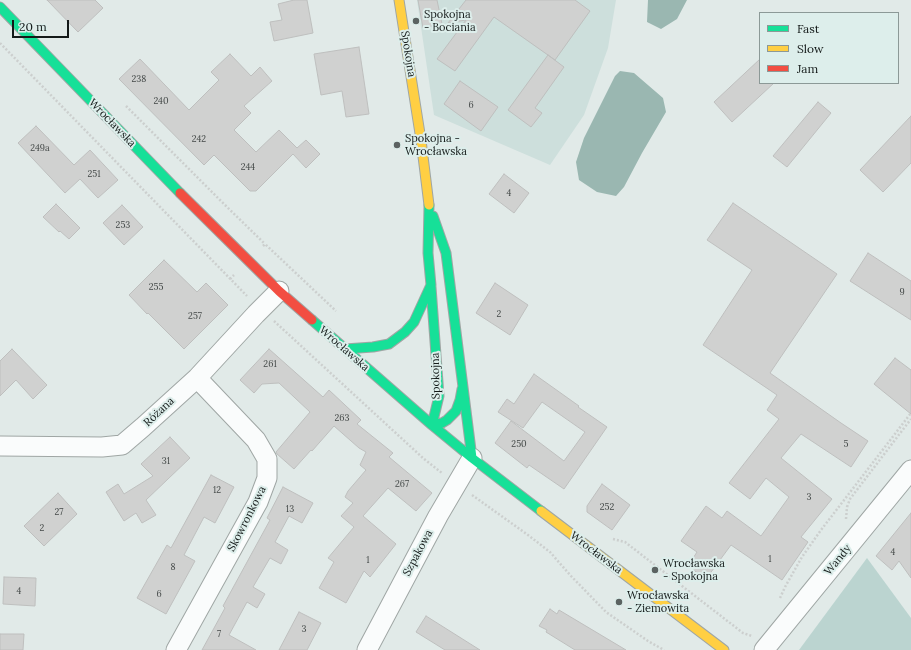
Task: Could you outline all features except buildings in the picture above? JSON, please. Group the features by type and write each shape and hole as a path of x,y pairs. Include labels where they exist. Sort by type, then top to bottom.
{"main road":[{"name":"Spokojna","path":"399,0 421,140 429,204 428,253 437,360 438,396 432,425 442,423 456,411 462,394 462,375"},
{"name":"Wrocławska","path":"0,7 167,180 279,291 432,425 472,458 724,650"},
{"name":"Spokojna","path":"429,204 446,252 472,458"},
{"name":"Spokojna","path":"345,349 389,344 405,332 414,322 430,285"}],"street":[{"name":"Różana","path":"0,446 102,447 122,444 143,427 196,378 279,291"},
{"name":"Skowronkowa","path":"176,650 258,502 267,478 267,459 256,440 196,378"},
{"name":"Szpakowa","path":"367,650 438,516 472,458"},
{"name":"Wandy","path":"760,643 911,470"}],"path":[{"path":"121,100 265,244"},
{"path":"780,600 785,587 813,541 858,480 911,413"},
{"path":"846,522 847,507 850,499 911,419"},
{"path":"712,610 743,633 760,643"}],"shaded area":[{"path":"417,0 616,0 608,48 584,115 550,165 434,115"},
{"path":"648,0 687,0 677,19 661,29 647,22"},
{"path":"620,71 634,73 663,98 666,112 624,187 616,196 597,192 579,180 576,162 584,138 615,76"},
{"path":"867,558 911,618 911,650 799,650"}],"traffic: fast":[{"path":"0,7 180,193"},
{"path":"345,349 389,344 405,332 414,322 431,285 428,253 429,205"},
{"path":"433,216 446,253 472,458"},
{"path":"431,287 439,396 432,425 442,423 456,411 462,389"},
{"path":"312,320 432,425 541,511"}],"traffic: slow":[{"path":"399,0 421,140 429,205"},
{"path":"541,511 724,650"}],"traffic: jam":[{"path":"180,193 279,291 312,320"}],"place":[{"name":"Spokojna - Bociania","path":"416,21"},
{"name":"Spokojna - Wrocławska","path":"397,145"},
{"name":"Wrocławska - Spokojna","path":"655,570"},
{"name":"Wrocławska - Ziemowita","path":"619,602"}]}
